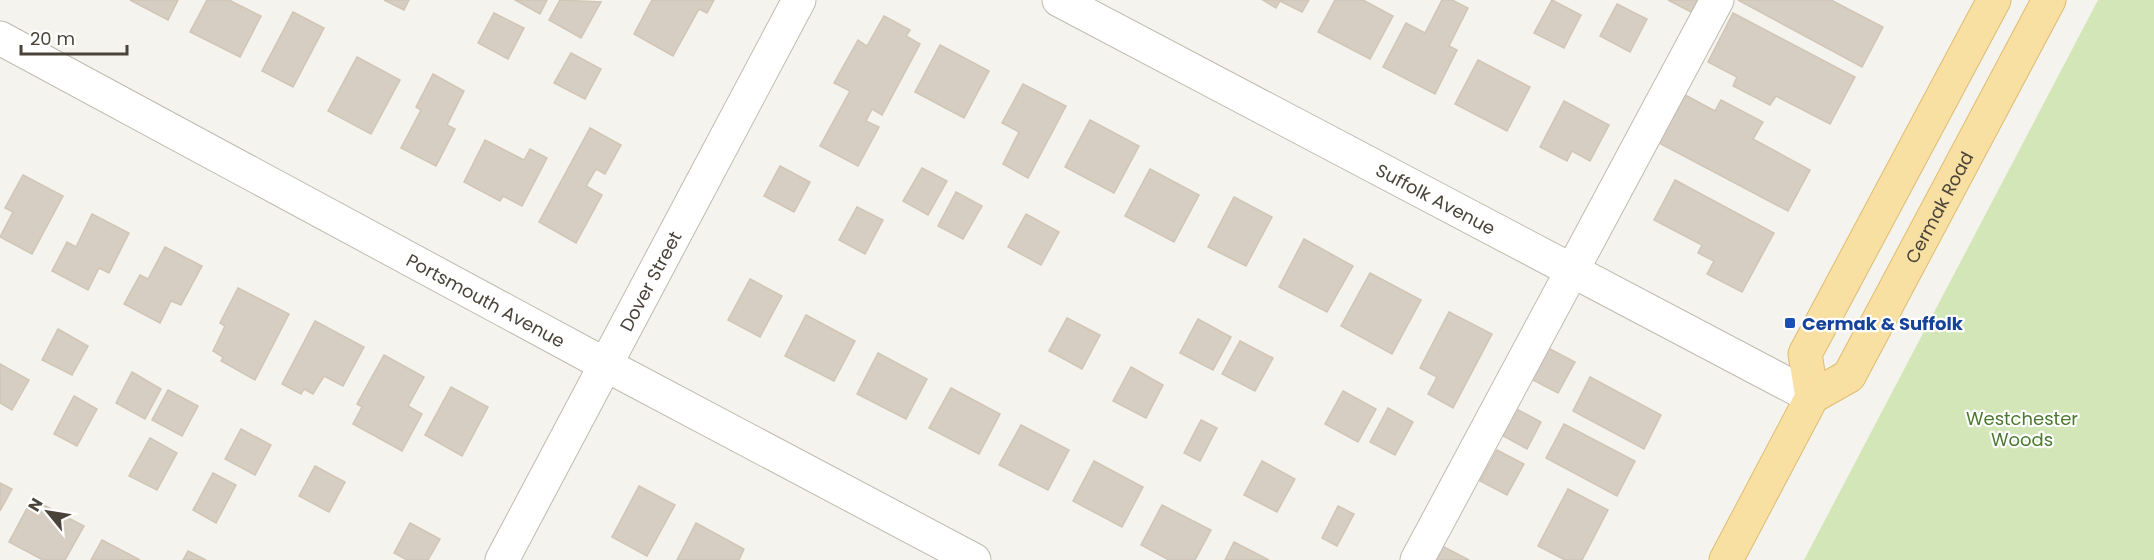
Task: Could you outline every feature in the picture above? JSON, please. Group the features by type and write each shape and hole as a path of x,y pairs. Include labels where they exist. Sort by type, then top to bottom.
{"main road":[{"path":"1726,560 1812,397 1804,354 1994,0"},
{"name":"Cermak Road","path":"1812,397 1849,376 2049,0"}],"street":[{"name":"Dover Street","path":"502,560 799,0"},
{"name":"Suffolk Avenue","path":"1059,0 1812,397"},
{"path":"1417,560 1717,0"},
{"name":"Portsmouth Avenue","path":"0,38 606,365 974,560"}],"green space":[{"name":"Westchester Woods","path":"2098,0 2154,0 2154,560 1804,560"}],"building":[{"path":"130,0 178,0 168,20"},
{"path":"207,0 229,0 261,16 240,57 190,32"},
{"path":"384,0 409,0 404,10"},
{"path":"515,0 547,0 540,14"},
{"path":"560,0 601,2 581,38 549,20"},
{"path":"652,0 714,0 707,13 699,9 673,56 634,34"},
{"path":"1263,0 1309,0 1302,12 1280,1 1276,8"},
{"path":"1335,0 1363,0 1393,16 1370,59 1318,32"},
{"path":"1442,0 1452,0 1468,8 1449,46 1457,50 1435,94 1383,67 1406,23 1425,33"},
{"path":"1552,0 1581,15 1564,48 1534,33"},
{"path":"1668,0 1698,0 1691,12"},
{"path":"1738,0 1831,0 1883,27 1862,67"},
{"path":"1617,4 1647,19 1630,52 1600,36"},
{"path":"293,12 324,28 293,87 262,71"},
{"path":"494,13 524,28 508,59 478,43"},
{"path":"1733,13 1855,77 1830,124 1776,96 1770,105 1733,86 1737,77 1708,62"},
{"path":"884,16 910,30 906,36 920,44 882,115 872,109 866,121 879,127 858,166 820,146 850,91 834,83 858,40 867,46"},
{"path":"940,45 989,71 964,118 915,92"},
{"path":"571,53 601,69 585,99 554,83"},
{"path":"357,57 400,80 371,134 328,111"},
{"path":"1478,60 1530,87 1507,131 1455,104"},
{"path":"433,74 464,91 447,125 455,129 436,166 401,148 421,110 416,107"},
{"path":"1023,84 1066,106 1028,178 1003,164 1019,132 1002,123"},
{"path":"1685,95 1715,111 1721,100 1763,122 1753,139 1810,170 1788,211 1659,143"},
{"path":"1564,101 1609,125 1590,161 1572,151 1567,161 1540,147"},
{"path":"1090,120 1139,146 1114,193 1065,167"},
{"path":"590,128 621,145 605,174 596,169 586,186 602,195 576,243 539,222"},
{"path":"485,140 524,160 530,149 547,158 522,206 503,196 500,201 464,182"},
{"path":"780,166 810,182 794,212 764,196"},
{"path":"922,168 947,181 928,215 903,201"},
{"path":"1150,169 1199,195 1174,242 1125,216"},
{"path":"23,175 63,196 32,254 0,237 13,212 5,208"},
{"path":"1675,180 1774,233 1742,292 1707,274 1714,261 1698,253 1702,245 1654,220"},
{"path":"956,192 982,206 963,239 938,226"},
{"path":"1234,197 1272,217 1246,266 1208,247"},
{"path":"857,207 883,220 865,254 839,240"},
{"path":"92,214 129,233 109,273 99,268 88,290 52,271 67,242 76,247"},
{"path":"1026,214 1059,232 1041,265 1008,247"},
{"path":"1304,239 1353,266 1327,312 1279,287"},
{"path":"165,247 202,266 181,305 171,301 160,323 124,304 140,275 148,279"},
{"path":"1370,273 1421,300 1392,354 1341,326"},
{"path":"750,279 782,296 760,337 728,320"},
{"path":"238,288 289,314 255,380 221,361 223,357 213,351 225,326 220,323"},
{"path":"1449,312 1492,334 1453,408 1428,394 1437,377 1420,368"},
{"path":"806,315 855,341 834,381 785,356"},
{"path":"1067,318 1100,335 1082,369 1049,351"},
{"path":"1198,319 1231,337 1213,370 1180,353"},
{"path":"315,321 364,347 343,386 324,376 313,394 304,389 301,394 282,384"},
{"path":"58,329 88,346 72,375 42,360"},
{"path":"1240,341 1273,358 1255,391 1222,374"},
{"path":"1548,348 1575,362 1558,393 1531,379"},
{"path":"878,353 927,379 906,419 857,394"},
{"path":"384,355 424,377 408,406 422,414 402,451 353,424 362,407 357,404"},
{"path":"0,364 29,380 12,410 0,403"},
{"path":"1131,367 1163,385 1146,418 1113,401"},
{"path":"132,372 161,389 145,419 116,403"},
{"path":"1590,377 1661,415 1644,449 1573,411"},
{"path":"451,387 488,407 462,456 425,435"},
{"path":"951,388 1000,414 979,454 929,428"},
{"path":"168,390 198,406 182,436 152,420"},
{"path":"1343,391 1376,409 1358,442 1325,424"},
{"path":"74,396 97,409 77,446 54,434"},
{"path":"1511,406 1541,422 1527,449 1496,432"},
{"path":"1388,408 1413,422 1395,455 1370,442"},
{"path":"1201,420 1217,428 1200,461 1184,453"},
{"path":"1564,424 1635,461 1617,496 1546,458"},
{"path":"1021,425 1069,450 1048,490 999,465"},
{"path":"241,429 271,445 255,475 225,459"},
{"path":"150,438 177,453 157,490 129,476"},
{"path":"1497,450 1524,464 1507,495 1480,481"},
{"path":"1094,461 1143,487 1122,527 1073,501"},
{"path":"1262,461 1295,479 1277,512 1244,495"},
{"path":"315,466 345,482 329,512 299,496"},
{"path":"213,473 236,485 216,523 193,510"},
{"path":"0,483 12,489 0,511"},
{"path":"639,486 675,505 647,556 612,537"},
{"path":"1568,489 1608,510 1582,560 1565,560 1538,546"},
{"path":"32,499 84,526 65,560 43,560 9,542"},
{"path":"1162,505 1211,530 1195,560 1169,560 1141,545"},
{"path":"1338,506 1354,514 1337,546 1322,538"},
{"path":"410,523 440,539 428,560 407,560 394,553"},
{"path":"696,523 744,549 739,560 677,560"},
{"path":"102,540 140,560 91,560"},
{"path":"1234,542 1269,560 1225,560"},
{"path":"1442,546 1469,560 1435,560"},
{"path":"188,551 206,560 183,560"}],"place":[{"name":"Cermak & Suffolk","path":"1790,323"}]}
